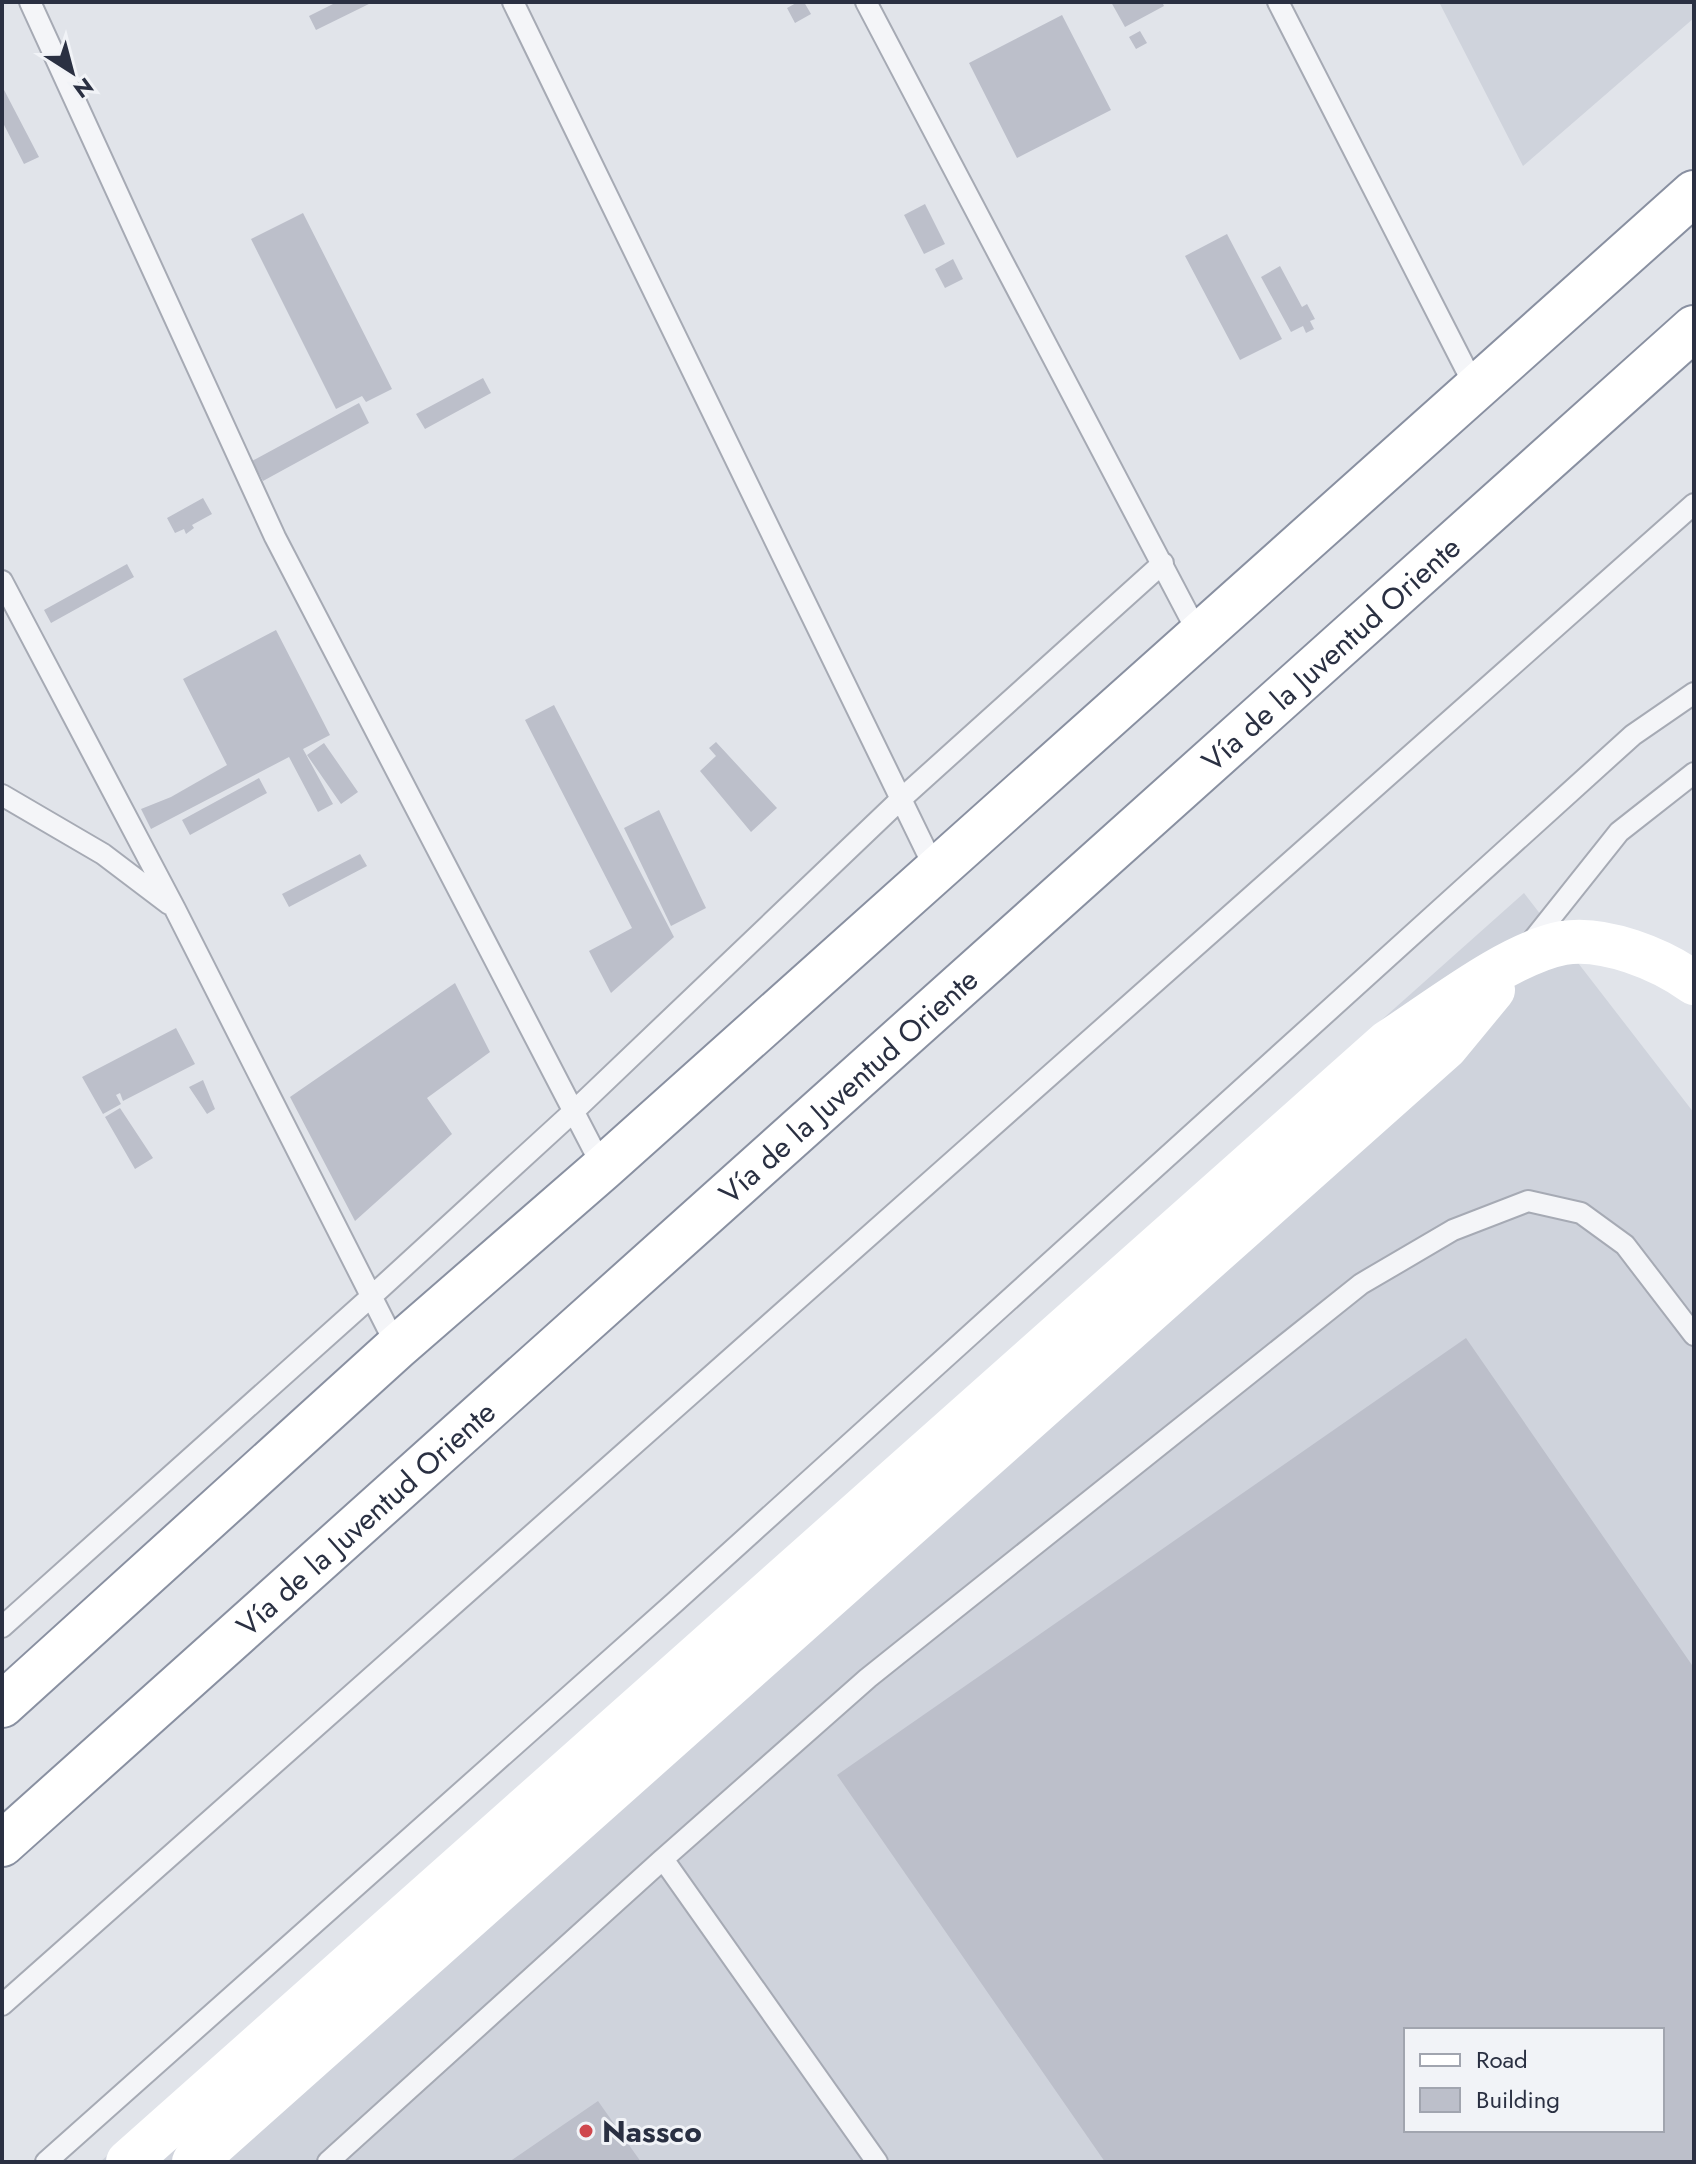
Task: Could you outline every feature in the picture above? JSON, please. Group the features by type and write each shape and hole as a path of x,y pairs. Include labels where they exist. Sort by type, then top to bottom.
{"main road":[{"path":"2,1705 397,1347 603,1168 1198,633 1694,193"},
{"name":"Vía de la Juventud Oriente","path":"2,1844 1694,328"},
{"path":"128,2162 1388,1042 1517,960 1564,943 1623,948 1677,971 1694,983"},
{"path":"194,2162 1446,1047 1517,960"}],"lane":[{"path":"30,2 275,537 603,1168"},
{"path":"513,2 935,869"},
{"path":"866,2 1198,633"},
{"path":"1278,2 1475,387"},
{"path":"2,2005 1694,504"},
{"path":"2,1627 574,1111 901,799 1163,563"},
{"path":"2,582 175,909 397,1347"},
{"path":"46,2162 686,1593 1621,746 1694,693"},
{"path":"1517,960 1619,832 1694,773"},
{"path":"2,795 103,854 175,909"},
{"path":"328,2162 868,1678 1361,1284 1453,1230 1528,1201 1581,1213 1625,1245 1694,1335"},
{"path":"663,1859 877,2162"}],"shaded area":[{"path":"1439,2 1694,2 1694,18 1523,166"},
{"path":"1524,893 1694,1113 1694,2162 100,2162"}],"building":[{"path":"337,2 373,2 316,30 309,16"},
{"path":"804,2 811,14 795,23 787,8"},
{"path":"1111,2 1162,2 1164,6 1125,27"},
{"path":"1062,15 1111,110 1017,158 969,63"},
{"path":"1140,31 1147,43 1136,49 1129,37"},
{"path":"2,86 39,157 24,164 2,121"},
{"path":"925,204 945,244 924,254 904,215"},
{"path":"303,213 392,389 366,402 362,396 336,409 251,239"},
{"path":"1227,234 1282,339 1240,360 1185,256"},
{"path":"953,259 963,279 945,288 935,269"},
{"path":"1280,266 1302,307 1307,304 1315,319 1310,321 1314,329 1306,333 1303,326 1291,332 1261,277"},
{"path":"483,378 491,393 425,429 416,414"},
{"path":"359,403 369,423 263,481 252,461"},
{"path":"203,498 212,514 192,525 194,528 186,534 184,529 175,533 167,518"},
{"path":"127,564 134,577 51,623 44,610"},
{"path":"276,630 330,735 303,749 333,804 318,812 289,757 151,829 141,809 171,797 227,765 183,679"},
{"path":"554,705 674,937 611,993 589,951 632,928 525,720"},
{"path":"716,742 777,808 751,832 700,771 716,756 709,748"},
{"path":"324,743 358,792 341,804 307,755"},
{"path":"259,778 267,793 190,835 182,820"},
{"path":"659,810 706,908 671,926 624,828"},
{"path":"360,854 367,866 289,907 282,894"},
{"path":"455,983 490,1052 427,1098 452,1134 355,1221 290,1097"},
{"path":"176,1028 195,1064 123,1101 120,1093 116,1095 121,1104 103,1114 82,1077"},
{"path":"203,1080 215,1109 207,1114 189,1087"},
{"path":"120,1108 153,1158 135,1169 105,1117"},
{"path":"1466,1338 1694,1668 1694,2162 1105,2162 837,1775"},
{"name":"Nassco","path":"598,2101 641,2162 509,2162"}],"place":[{"name":"Nassco","path":"586,2131"}]}
